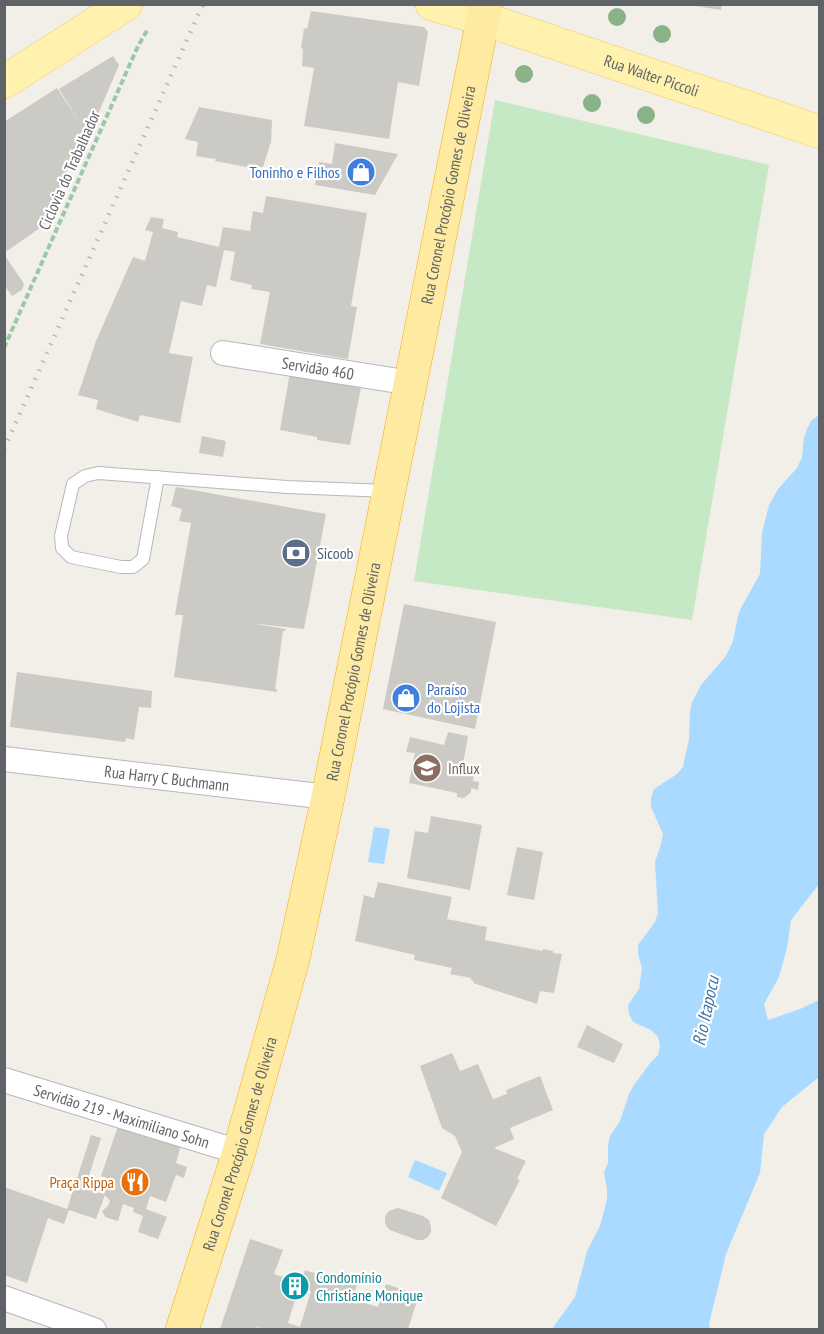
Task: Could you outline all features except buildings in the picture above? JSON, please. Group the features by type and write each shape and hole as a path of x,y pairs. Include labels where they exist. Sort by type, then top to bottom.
{"highway":[{"name":"Rua Coronel Procópio Gomes de Oliveira","path":"182,1329 239,1152 293,959 328,797 485,12"}],"main road":[{"name":"Rua Walter Piccoli","path":"432,4 485,12 752,110 819,132"},
{"path":"4,82 138,15"}],"street":[{"name":"Servidão 460","path":"224,353 411,383"},
{"name":"Rua Harry C Buchmann","path":"4,759 328,797"},
{"name":"Servidão 219 - Maximiliano Sohn","path":"4,1080 239,1152"},
{"path":"4,1298 94,1329"}],"lane":[{"path":"158,477 143,560 133,567 121,567 71,557 62,548 61,536 73,484 85,476 98,473 158,477 287,487 389,491"}],"path":[{"name":"Ciclovia do Trabalhador","path":"4,348 133,56 138,15"}],"green space":[{"path":"495,100 769,165 692,620 414,581"}],"water":[{"name":"Rio Itapocu","path":"819,415 819,884 791,920 787,948 779,977 764,1004 768,1020 819,1000 819,1077 782,1107 764,1134 760,1173 726,1254 709,1324 710,1329 552,1329 575,1297 587,1251 600,1226 607,1199 604,1172 608,1163 610,1136 620,1121 634,1085 658,1055 660,1046 658,1037 651,1030 633,1022 628,1005 639,989 642,968 638,945 655,922 658,913 655,862 663,834 651,807 651,798 654,789 677,774 683,767 689,739 692,702 701,685 726,656 733,641 741,608 760,574 762,533 769,505 778,489 797,468 802,457 807,429 811,421"},
{"path":"374,827 390,829 384,864 368,862"},
{"path":"415,1160 447,1173 439,1191 408,1177"}],"railway":[{"path":"4,449 203,4"}],"place":[{"name":"Toninho e Filhos","path":"361,172"},
{"name":"Sicoob","path":"296,553"},
{"name":"Paraíso do Lojista","path":"406,698"},
{"name":"Influx","path":"427,768"},
{"name":"Praça Rippa","path":"135,1182"},
{"name":"Condomínio Christiane Monique","path":"295,1286"}]}
